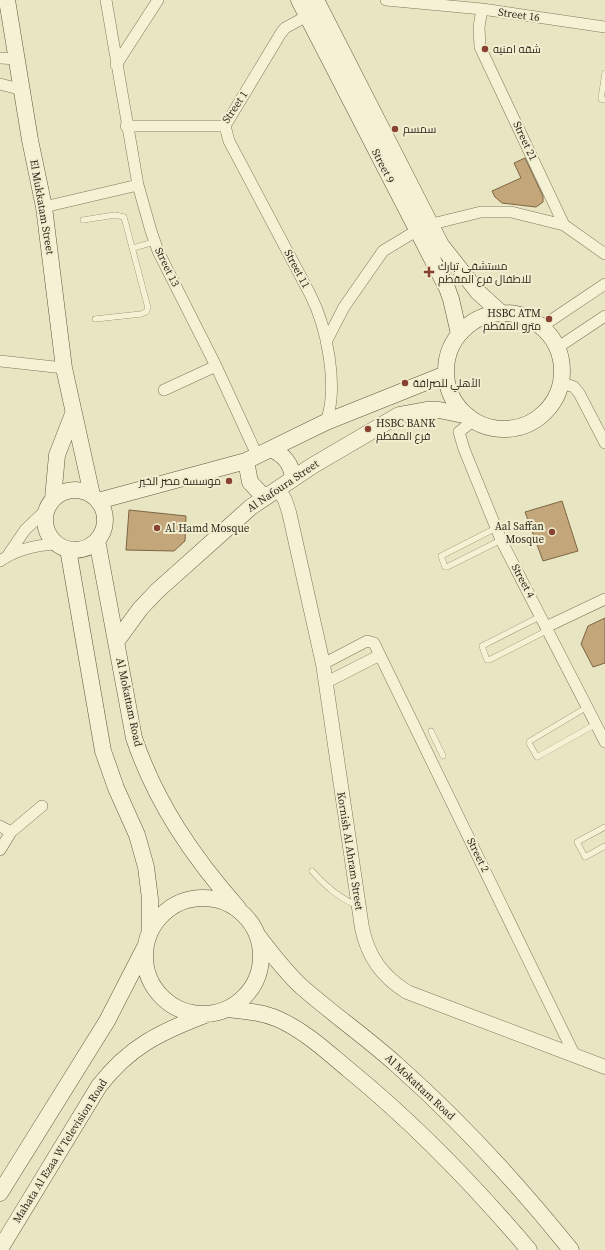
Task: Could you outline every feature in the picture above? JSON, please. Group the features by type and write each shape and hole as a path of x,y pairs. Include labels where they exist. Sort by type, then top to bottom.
{"main road":[{"name":"El Mukkatam Street","path":"7,0 18,59 30,140 44,207 64,368 73,414 95,498"},
{"name":"Street 9","path":"299,0 451,299 459,334"},
{"name":"Street 9","path":"316,0 432,224 441,245 478,292 502,313"},
{"path":"502,313 518,315 541,326 550,336 557,348 560,359 560,382 552,402 537,418 527,424 517,427 500,428 484,425 471,418 455,401 447,384 446,374 450,349 459,334 465,327 482,317 502,313"},
{"path":"49,504 62,492 74,489 95,498 258,455 326,422 446,374"},
{"name":"Al Nafoura Street","path":"116,642 140,609 157,591 251,507 293,478 399,415 426,410 439,410 471,418"},
{"path":"73,414 58,455 46,528 62,547 103,751 116,788 137,835 146,867 150,899 150,931"},
{"path":"258,455 284,457 289,463 293,478"},
{"path":"258,455 250,482 264,497"},
{"path":"62,547 81,550 93,545 104,530 105,518 95,498"},
{"name":"Al Mokattam Road","path":"97,540 134,738 144,767 157,795 186,843 215,882 238,908"},
{"path":"0,1193 107,1020 145,947 150,931 159,917 168,910 188,899 205,898 222,901 238,908 249,921 258,936 261,953 259,970 255,981 242,999 228,1009"},
{"name":"Al Mokattam Road","path":"258,936 277,961 303,988 397,1064 435,1100 507,1175 571,1250"},
{"path":"145,947 145,962 149,977 161,996 179,1009 194,1014 209,1014 228,1009 260,1012 292,1026 307,1035 377,1093 410,1123 473,1187 529,1250"},
{"name":"Mahata Al Ezaa W Television Road","path":"0,1249 99,1086 109,1073 129,1054 146,1041 171,1028 209,1014"}],"street":[{"name":"Street 13","path":"106,0 126,126 138,185 154,242 216,366 258,455"},
{"path":"116,65 158,0"},
{"name":"Street 16","path":"386,0 482,9 605,27"},
{"name":"Street 21","path":"482,9 479,27 480,47 564,225 605,254"},
{"name":"Street 1","path":"126,126 225,126 281,33 285,28 307,16"},
{"path":"0,58 18,59"},
{"path":"0,84 23,90"},
{"name":"Street 11","path":"225,126 229,141 316,305 326,342 332,398 326,422"},
{"path":"44,207 138,185"},
{"path":"432,224 481,212 511,212 564,225"},
{"path":"326,342 344,307 383,251 416,231"},
{"path":"541,326 605,284"},
{"path":"557,348 605,316"},
{"path":"0,361 64,368"},
{"path":"164,390 216,366"},
{"path":"560,382 574,387 579,393 605,443"},
{"name":"Street 4","path":"471,418 459,432 464,449 496,528 605,742"},
{"name":"Kornish Al Ahram Street","path":"278,488 285,500 289,512 323,664 365,941 376,966 395,985 419,997 605,1067"},
{"path":"4,558 25,530 49,504"},
{"path":"4,558 34,546 62,547"},
{"path":"547,628 605,599"},
{"name":"Street 2","path":"323,664 368,640 374,643 575,1056"},
{"path":"325,683 380,655"},
{"path":"0,850 11,832 42,806"},
{"path":"0,826 11,832"}],"lane":[{"path":"605,73 601,99 605,100"},
{"path":"83,220 120,215 126,222 148,308 146,312 141,314 95,319"},
{"path":"133,248 154,242"},
{"path":"496,528 441,556 441,558 447,567 501,540"},
{"path":"541,616 482,646 487,660 547,628"},
{"path":"587,707 530,741 529,744 537,757 596,724"},
{"path":"431,731 443,756"},
{"path":"426,748 437,743"},
{"path":"605,827 577,842 585,857 605,846"},
{"path":"312,871 332,892 344,900 359,906"}],"building":[{"path":"525,158 543,196 543,202 536,207 502,203 495,197 492,191 521,178 514,163"},
{"name":"Aal Saffan Mosque","path":"562,501 578,551 543,561 525,512"},
{"name":"Al Hamd Mosque","path":"129,510 186,516 185,541 174,551 126,550"},
{"path":"605,618 605,663 593,667 581,644 588,626"}],"place":[{"name":"شقه امنيه","path":"485,49"},
{"name":"سمسم","path":"395,129"},
{"name":"مستشفى تبارك للاطفال فرع المقطم","path":"429,272"},
{"name":"HSBC ATM مترو المقطم","path":"549,319"},
{"name":"الأهلي للصرافة","path":"405,383"},
{"name":"HSBC BANK فرع المقطم","path":"368,429"},
{"name":"موسسة مصر الخير","path":"229,481"},
{"name":"Al Hamd Mosque","path":"157,528"},
{"name":"Aal Saffan Mosque","path":"552,532"}]}
